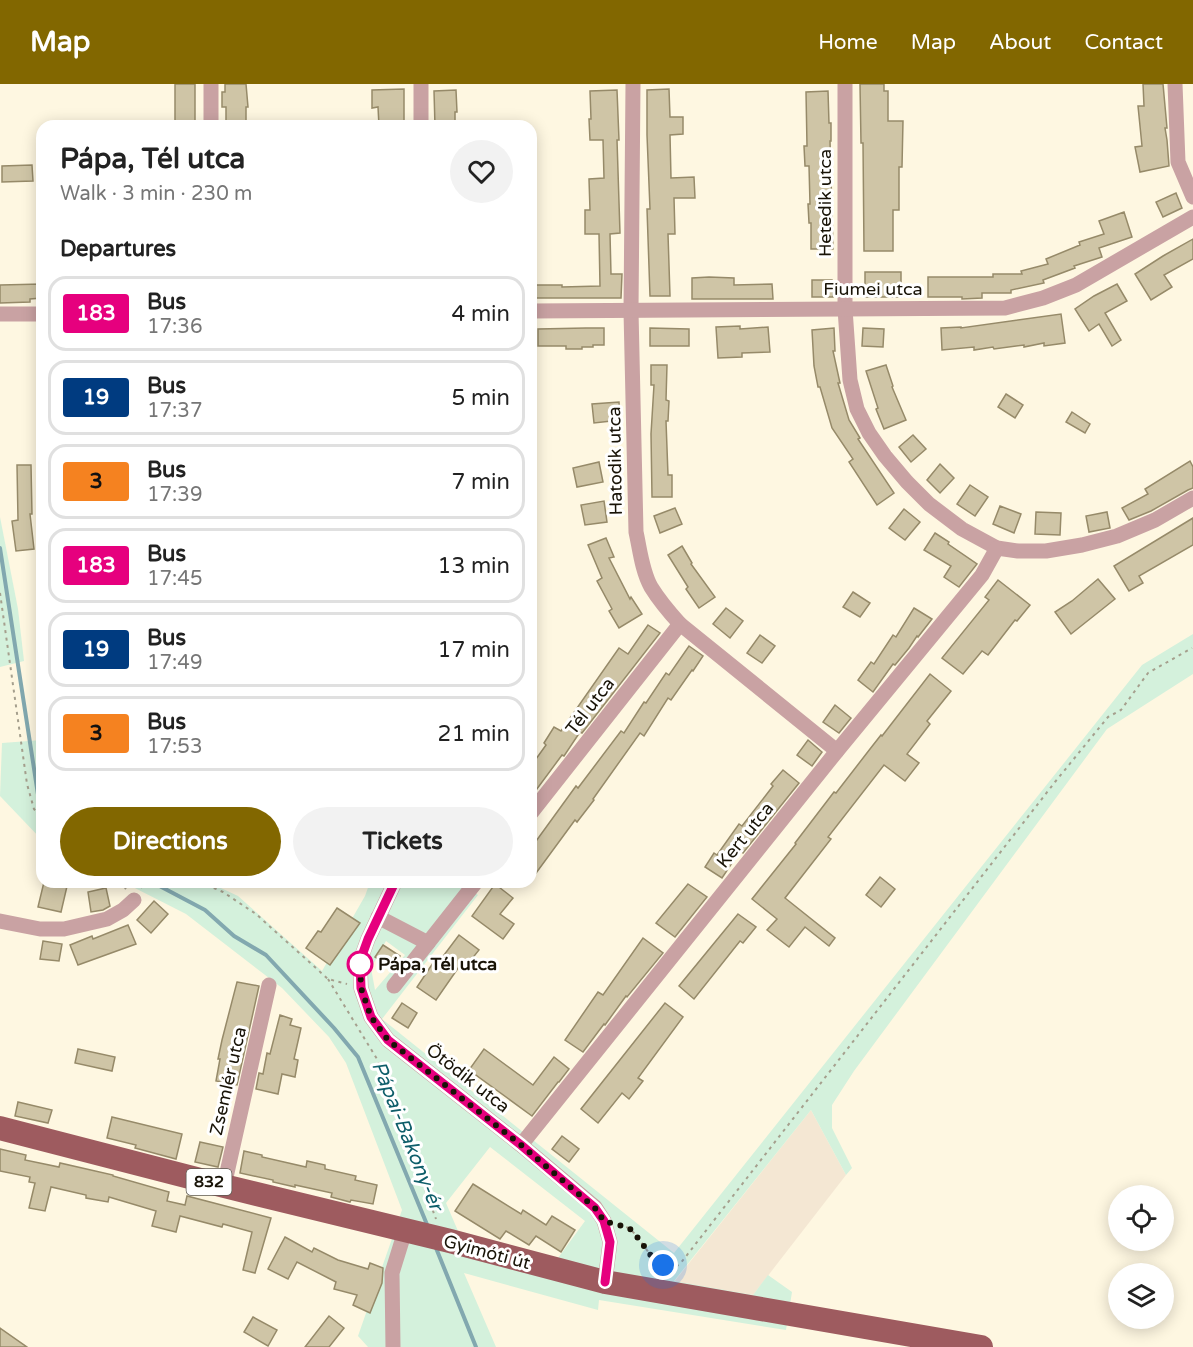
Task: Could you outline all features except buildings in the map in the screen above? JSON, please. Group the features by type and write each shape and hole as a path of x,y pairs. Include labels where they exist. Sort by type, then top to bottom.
{"main road":[{"name":"Gyimóti út","path":"0,1128 605,1282 981,1347"}],"street":[{"path":"211,84 211,120"},
{"path":"421,84 421,120"},
{"name":"Hatodik utca","path":"633,84 631,311 636,532 643,566 650,585 680,624 837,751"},
{"name":"Hetedik utca","path":"845,84 845,309 850,380 857,409 869,433 907,483 929,504 962,529 997,548"},
{"path":"1174,84 1178,162 1193,197"},
{"name":"Fiumei utca","path":"537,312 1005,308 1043,298 1076,285 1193,217"},
{"path":"0,314 36,314"},
{"path":"997,548 1018,551 1082,545 1117,536 1155,520 1193,498"},
{"name":"Kert utca","path":"521,1145 837,751 982,575 997,548"},
{"name":"Tél utca","path":"537,805 680,624"},
{"name":"Ötödik utca","path":"392,888 360,961 361,988 371,1017 388,1040 521,1145 595,1208 604,1221"},
{"path":"394,986 471,888"},
{"path":"0,921 40,929 64,929 107,919 123,910 137,895"},
{"path":"378,917 428,943"},
{"name":"Zsemlér utca","path":"224,1186 269,985"},
{"path":"604,1221 610,1242 605,1282"},
{"path":"393,1347 392,1273 412,1232"}],"path":[{"path":"0,593 27,784 36,811"},
{"path":"604,1221 629,1228 652,1257 663,1265 673,1268 680,1264 1108,717 1122,710 1148,673 1192,648"},
{"path":"137,895 141,888"},
{"path":"214,888 256,914 328,979 377,1059 447,1241"},
{"path":"328,979 361,988"}],"shaded area":[{"path":"811,1110 846,1175 753,1295 674,1282"}],"green space":[{"path":"0,517 18,609 24,661 0,667"},
{"path":"1193,634 1193,674 1107,729 854,1071 832,1105 832,1128 852,1168 846,1175 811,1110 674,1281 753,1295 768,1275 792,1292 786,1330 599,1300 598,1310 464,1273 496,1347 368,1347 358,1336 402,1210 346,1063 329,1037 282,988 186,914 135,888 221,888 238,896 322,971 368,888 469,888 478,895 382,1019 674,1253 1142,665","holes":["386,941 405,955 375,990 371,968","490,1147 585,1221 558,1258 458,1231 446,1203"]},
{"path":"36,740 36,834 0,796 2,743"}],"waterway":[{"name":"Pápai-Bakony-ér","path":"0,548 36,782"},
{"name":"Pápai-Bakony-ér","path":"163,888 205,910 234,936 266,955 358,1057 428,1227"},
{"name":"Pápai-Bakony-ér","path":"436,1248 476,1347"}],"bus line":[{"name":"183","path":"392,888 360,961 361,988 371,1017 388,1040 521,1145 595,1208 604,1221 610,1242 605,1282"}],"place":[{"name":"Pápa, Tél utca","path":"360,964"}],"route":[{"path":"360,964 360,961 361,988 371,1017 388,1040 521,1145 595,1208 604,1221 629,1228 652,1257 663,1265"}]}
